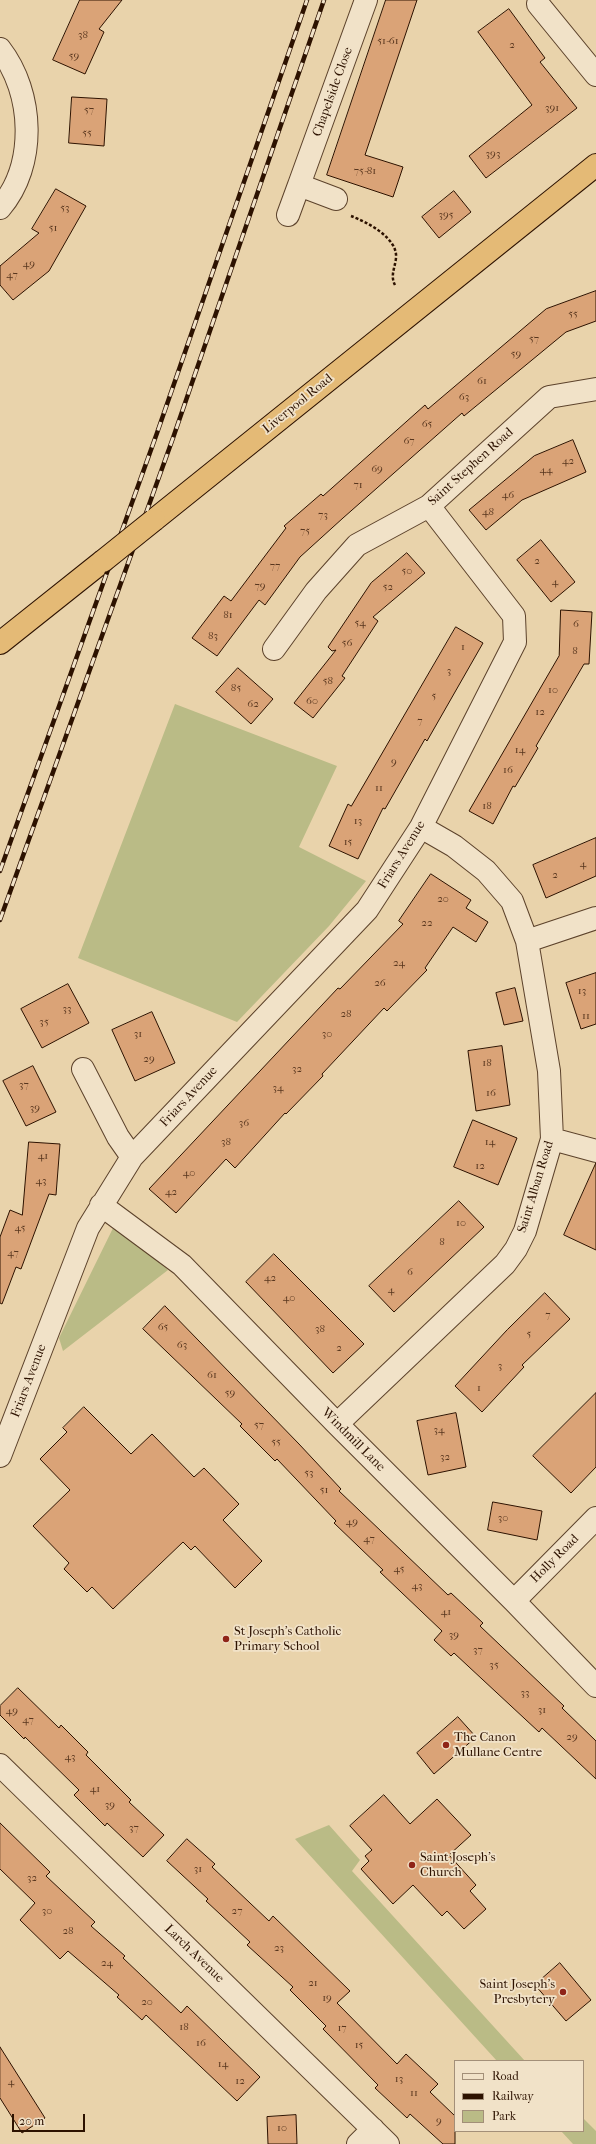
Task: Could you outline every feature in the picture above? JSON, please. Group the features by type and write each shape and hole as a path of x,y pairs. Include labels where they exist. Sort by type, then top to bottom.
{"highway":[{"name":"Liverpool Road","path":"2,636 154,520 596,165"}],"street":[{"name":"Chapelside Close","path":"288,215 366,0"},
{"path":"538,4 596,75"},
{"path":"0,49 15,74 23,98 26,122 23,164 15,185 0,208"},
{"path":"299,185 336,199"},
{"name":"Saint Stephen Road","path":"274,649 316,591 357,545 429,506 549,397 596,389"},
{"name":"Friars Avenue","path":"0,1456 88,1228 101,1205 132,1157 367,910 421,827 515,642 514,616 429,506"},
{"name":"Saint Alban Road","path":"337,1424 504,1264 516,1249 525,1230 552,1139 549,1071 527,941 512,901 486,872 454,846 421,827"},
{"path":"527,941 596,918"},
{"path":"83,1069 118,1137 132,1157"},
{"path":"552,1139 596,1151"},
{"name":"Windmill Lane","path":"101,1205 182,1265 596,1686"},
{"name":"Holly Road","path":"514,1601 596,1518"},
{"name":"Larch Avenue","path":"0,1765 373,2139"}],"path":[{"path":"336,199 341,212 374,226 390,243 396,257 392,275 395,285"}],"green space":[{"path":"175,704 337,766 299,847 366,881 329,926 237,1022 78,958"},
{"path":"116,1222 168,1270 63,1351 59,1338"},
{"path":"329,1825 360,1860 352,1871 524,2060 496,2060 295,1839"},
{"path":"584,2119 596,2131 596,2144 573,2144 562,2132 584,2132"}],"building":[{"path":"80,0 122,0 99,29 104,32 85,74 53,60"},
{"path":"386,0 417,0 365,155 403,167 393,197 327,175"},
{"path":"509,9 545,58 540,62 577,108 486,178 469,156 532,105 478,32"},
{"path":"72,97 107,99 104,146 69,143"},
{"path":"56,189 86,206 49,271 13,300 0,285 0,266 39,233 32,229"},
{"path":"454,191 471,212 439,238 422,217"},
{"path":"596,291 596,321 566,332 464,416 462,413 343,518 300,557 265,605 259,600 217,656 192,638 224,596 231,601 286,528 284,526 321,494 323,496 425,405 428,409 546,309"},
{"path":"573,440 586,472 522,500 486,530 469,510 534,456"},
{"path":"541,540 575,582 551,602 517,560"},
{"path":"407,553 425,573 373,617 378,621 342,676 345,678 313,718 294,703 336,650 332,651 328,647 371,583"},
{"path":"561,610 592,612 589,664 584,664 536,746 538,748 515,787 513,786 493,824 469,811 559,656"},
{"path":"456,627 483,643 427,741 425,739 385,809 383,808 358,859 329,846 348,804 351,806"},
{"path":"238,668 273,699 251,724 216,692"},
{"path":"596,838 596,876 546,898 533,865"},
{"path":"431,874 471,900 466,908 488,922 476,942 453,927 425,968 427,970 387,1011 384,1008 322,1074 323,1076 286,1114 285,1113 235,1168 226,1159 176,1213 149,1189 338,988 340,989 403,924 399,921"},
{"path":"596,973 596,1024 581,1029 566,983"},
{"path":"68,984 89,1023 42,1048 21,1009"},
{"path":"515,988 523,1021 504,1025 496,993"},
{"path":"152,1012 175,1063 135,1081 112,1030"},
{"path":"502,1046 510,1105 476,1111 468,1051"},
{"path":"33,1066 56,1112 26,1126 3,1081"},
{"path":"473,1120 517,1138 498,1185 454,1167"},
{"path":"29,1142 60,1144 56,1195 49,1194 21,1269 16,1267 2,1304 0,1303 0,1237 10,1210 22,1215"},
{"path":"596,1163 596,1250 564,1235"},
{"path":"459,1201 484,1227 394,1312 369,1286"},
{"path":"274,1254 364,1344 333,1373 246,1282"},
{"path":"545,1293 570,1319 522,1365 524,1367 482,1412 455,1386 507,1330"},
{"path":"165,1306 299,1444 341,1489 339,1491 448,1595 451,1593 483,1623 480,1626 564,1706 562,1708 596,1741 596,1779 542,1728 539,1732 454,1653 451,1656 434,1640 442,1631 380,1572 383,1570 334,1523 336,1521 277,1459 275,1461 240,1426 242,1424 143,1329"},
{"path":"596,1393 596,1467 571,1493 533,1456"},
{"path":"84,1407 131,1454 152,1434 194,1477 204,1468 239,1504 223,1520 262,1561 235,1588 195,1546 191,1550 183,1542 113,1609 92,1587 87,1592 64,1569 69,1563 33,1526 70,1490 40,1459 67,1432 63,1428"},
{"path":"456,1413 466,1467 428,1475 417,1421"},
{"path":"493,1502 542,1511 537,1540 488,1530"},
{"path":"18,1688 59,1728 61,1725 88,1752 86,1755 131,1800 129,1802 164,1835 143,1857 107,1823 105,1826 74,1795 79,1790 25,1737 24,1739 0,1715 0,1706"},
{"name":"The Canon Mullane Centre","path":"458,1717 476,1737 434,1774 417,1753"},
{"name":"Saint Joseph's Church","path":"384,1795 410,1824 437,1799 471,1835 449,1855 476,1885 470,1891 486,1909 464,1929 447,1911 442,1916 413,1885 393,1904 361,1869 369,1861 365,1856 372,1850 350,1826"},
{"path":"0,1823 50,1872 46,1876 95,1922 91,1926 125,1956 123,1958 181,2013 187,2006 260,2077 237,2101 146,2015 142,2020 117,1997 119,1995 68,1951 60,1959 20,1920 35,1903 0,1869"},
{"path":"187,1839 215,1864 212,1867 269,1921 273,1916 350,1991 337,2003 397,2064 406,2054 438,2084 430,2092 454,2115 455,2144 443,2144 410,2114 407,2118 375,2088 378,2085 323,2029 326,2026 290,1990 293,1987 247,1945 250,1942 206,1901 208,1899 167,1861"},
{"name":"Saint Joseph's Presbytery","path":"560,1963 591,2000 566,2021 535,1985"},
{"path":"0,2047 45,2118 22,2133 0,2098"},
{"path":"296,2115 297,2144 268,2144 267,2117"}],"railway":[{"path":"0,871 157,433 307,0"},
{"path":"0,920 173,438 324,0"}],"place":[{"name":"St Joseph's Catholic Primary School","path":"226,1639"},
{"name":"The Canon Mullane Centre","path":"446,1745"},
{"name":"Saint Joseph's Church","path":"412,1865"},
{"name":"Saint Joseph's Presbytery","path":"563,1992"}]}
